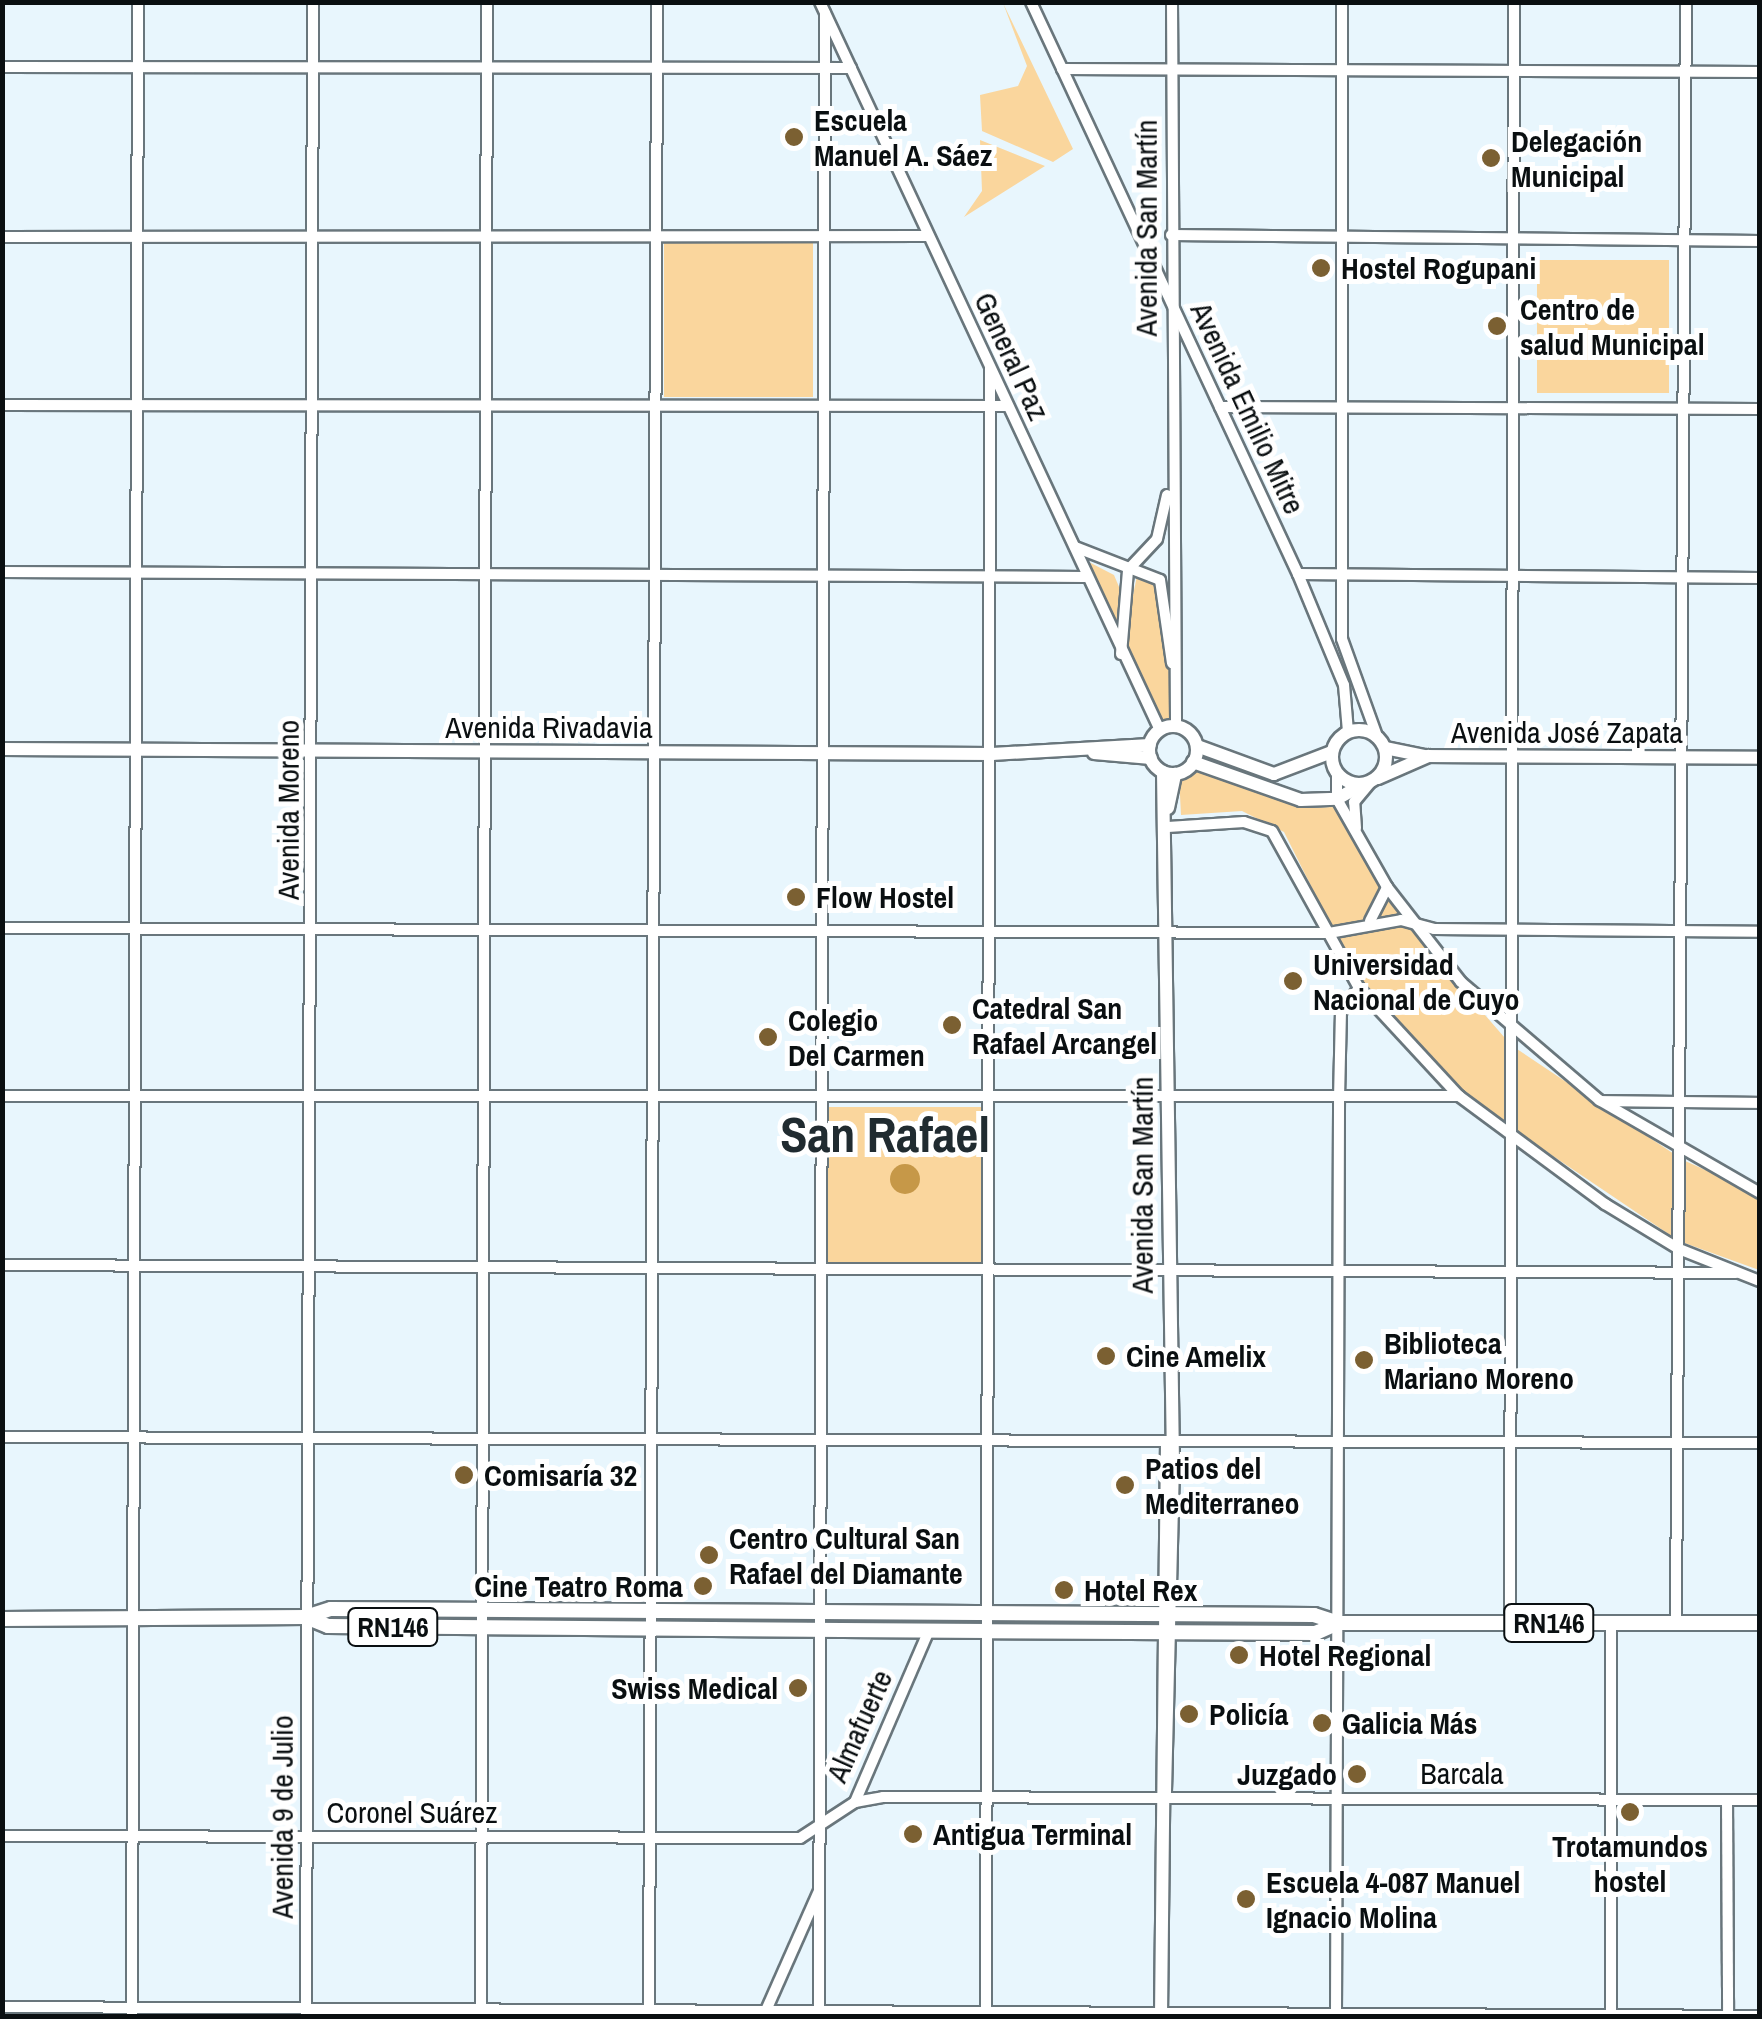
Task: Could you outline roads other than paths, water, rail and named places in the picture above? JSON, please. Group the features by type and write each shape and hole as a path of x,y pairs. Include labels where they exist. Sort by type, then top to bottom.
{"highway":[{"name":"RN146","path":"2,1616 306,1617 482,1610 1314,1615 1338,1624 1760,1623"},
{"name":"RN146","path":"306,1617 328,1626 482,1628 1316,1633 1338,1624"}],"main road":[{"path":"1337,799 1282,796 1193,762 1169,773 1150,752 1160,730 1176,726 1197,746 1274,774 1332,752 1348,732 1428,756"},
{"path":"1332,752 1337,773 1371,781 1381,742"},
{"path":"1193,762 1197,746"},
{"name":"Avenida Rivadavia","path":"2,749 1150,752"},
{"name":"Avenida José Zapata","path":"1337,799 1428,756 1760,758"},
{"name":"Avenida San Martín","path":"1160,2014 1165,1797 1169,773"}],"street":[{"path":"132,2012 134,750 140,405 138,2"},
{"name":"Avenida Moreno","path":"306,1617 314,750 314,2"},
{"path":"481,2013 489,751 487,2"},
{"path":"649,2013 657,2"},
{"name":"Avenida Emilio Mitre","path":"1031,2 1298,574 1344,686 1348,732"},
{"name":"Avenida San Martín","path":"1172,2 1170,454 1176,726"},
{"path":"1342,2 1344,652 1381,742"},
{"path":"1510,1623 1514,2"},
{"path":"1676,1623 1686,2"},
{"path":"819,2014 820,753 826,69 822,8"},
{"name":"General Paz","path":"822,8 1075,547 1121,654 1160,730"},
{"path":"2,67 850,68"},
{"path":"1062,69 1760,72"},
{"path":"1171,234 1760,241"},
{"path":"2,237 928,236"},
{"path":"986,2014 994,1270 990,368"},
{"path":"2,405 1007,406"},
{"path":"1220,407 1760,409"},
{"name":"Avenida San Martín","path":"1121,654 1131,564 1157,540 1170,454"},
{"path":"1075,547 1131,564 1165,587 1175,668"},
{"path":"2,572 1085,577"},
{"path":"1298,574 1760,578"},
{"path":"1337,773 1337,799 1388,887 1414,925 1512,1032 1599,1100 1678,1154 1760,1193"},
{"path":"1356,834 1354,802 1371,781"},
{"path":"1168,827 1244,822 1272,831 1359,988 1459,1096 1510,1138 1679,1249 1760,1281"},
{"path":"1370,921 1388,887"},
{"path":"2,928 1329,933 1370,921 1511,930 1760,932"},
{"path":"1336,2015 1338,1099 1341,1012 1359,988"},
{"path":"2,1096 993,1100 1459,1096"},
{"path":"1599,1100 1760,1102"},
{"path":"2,1265 1736,1273"},
{"path":"2,1437 1760,1443"},
{"name":"Avenida 9 de Julio","path":"306,1617 306,2013"},
{"path":"1610,2016 1611,1623"},
{"name":"Almafuerte","path":"820,1831 854,1802 930,1630"},
{"path":"854,1802 1165,1797"},
{"name":"Barcala","path":"1165,1797 1760,1800"},
{"path":"1727,1800 1728,2016"},
{"name":"Coronel Suárez","path":"2,1836 649,1837 820,1831"},
{"path":"764,2014 820,1888"},
{"path":"2,2007 306,2013 1760,2016"}],"place":[{"name":"Escuela Manuel A. Sáez","path":"794,137"},
{"name":"Delegación Municipal","path":"1491,158"},
{"name":"Hostel Rogupani","path":"1321,268"},
{"name":"Centro de salud Municipal","path":"1497,326"},
{"name":"Flow Hostel","path":"796,897"},
{"name":"Universidad Nacional de Cuyo","path":"1293,981"},
{"name":"Catedral San Rafael Arcangel","path":"952,1025"},
{"name":"Colegio Del Carmen","path":"768,1037"},
{"name":"Cine Amelix","path":"1106,1356"},
{"name":"Biblioteca Mariano Moreno","path":"1364,1360"},
{"name":"Comisaría 32","path":"464,1475"},
{"name":"Patios del Mediterraneo","path":"1125,1485"},
{"name":"Centro Cultural San Rafael del Diamante","path":"709,1555"},
{"name":"Cine Teatro Roma","path":"703,1586"},
{"name":"Hotel Rex","path":"1064,1590"},
{"name":"Hotel Regional","path":"1239,1655"},
{"name":"Swiss Medical","path":"798,1688"},
{"name":"Policía","path":"1189,1714"},
{"name":"Galicia Más","path":"1322,1723"},
{"name":"Juzgado","path":"1357,1774"},
{"name":"Trotamundos hostel","path":"1630,1812"},
{"name":"Antigua Terminal","path":"913,1834"},
{"name":"Escuela 4-087 Manuel Ignacio Molina","path":"1246,1899"}],"district":[{"name":"San Rafael","path":"885,1135"}]}
